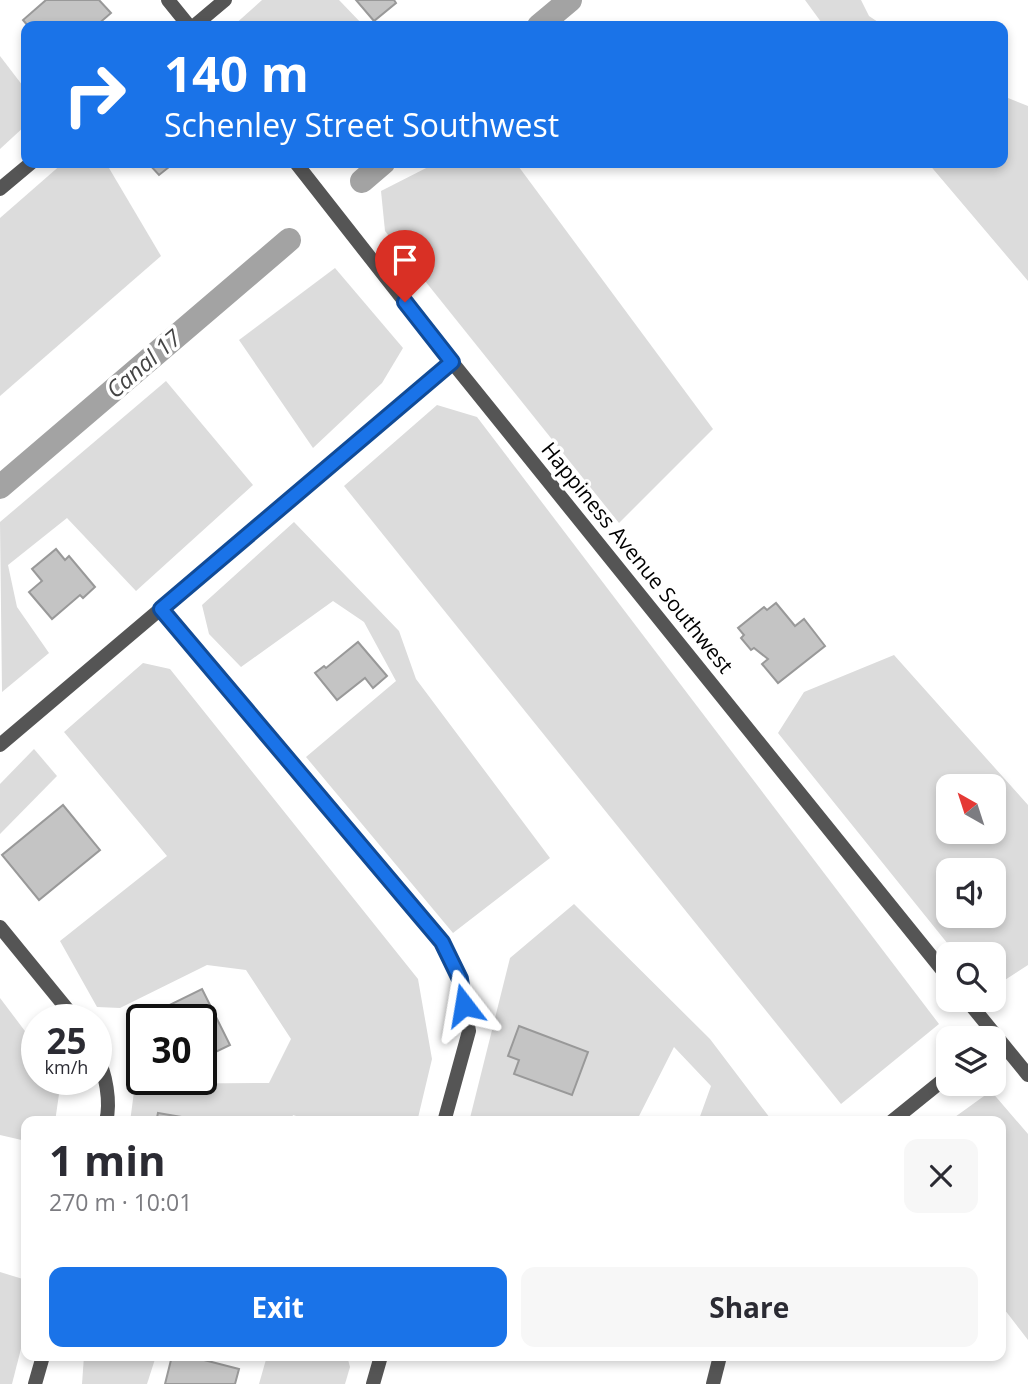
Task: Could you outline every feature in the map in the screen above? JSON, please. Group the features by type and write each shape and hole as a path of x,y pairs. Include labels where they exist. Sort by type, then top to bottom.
{"street":[{"path":"168,0 187,21"},
{"path":"198,21 225,0"},
{"path":"0,189 25,168"},
{"name":"Happiness Avenue Southwest","path":"300,168 452,362 936,962"},
{"path":"0,746 452,362"},
{"path":"161,609 442,942 460,979 469,1031 446,1116"},
{"path":"0,927 63,1004"},
{"path":"1006,1050 1028,1075"},
{"path":"898,1116 936,1086"},
{"path":"106,1095 107,1116"},
{"path":"35,1384 42,1361"},
{"path":"373,1384 380,1361"},
{"path":"713,1384 719,1361"}],"shaded area":[{"path":"262,0 339,0 359,21 239,21"},
{"path":"805,0 861,0 869,16 876,21 820,21"},
{"path":"0,56 21,83 21,130 0,149"},
{"path":"1008,98 1028,106 1028,281 932,168 1008,168"},
{"path":"57,168 109,168 161,256 0,396 0,218"},
{"path":"426,168 520,168 713,429 619,523 385,231 381,191"},
{"path":"335,268 403,348 382,383 313,448 239,340"},
{"path":"166,381 253,485 136,591 67,518 8,565 17,607 49,653 2,692 0,522"},
{"path":"437,405 477,417 939,1024 841,1104 344,486"},
{"path":"294,522 399,631 416,679 550,858 453,933 306,757 396,681 364,622 333,601 241,667 209,634 202,605"},
{"path":"894,655 1000,774 936,774 936,844 1006,844 1006,780 1028,805 1028,965 1006,979 1006,942 946,942 778,733 804,692"},
{"path":"143,663 170,669 418,979 432,1059 418,1116 131,1116 134,1095 217,1095 217,1083 269,1083 291,1039 246,970 207,965 120,1008 112,1008 112,1004 95,1004 60,941 167,856 64,732"},
{"path":"34,749 57,776 0,834 0,784"},
{"path":"574,904 710,1039 768,1116 700,1116 711,1086 674,1047 639,1116 470,1116 510,958"},
{"path":"0,998 21,1026 21,1095 59,1095 56,1116 21,1116 21,1140 0,1135"},
{"path":"984,1096 995,1096 1028,1134 1028,1340 1006,1311 1006,1116 956,1116"},
{"path":"0,1272 21,1278 21,1349 12,1384 0,1384"},
{"path":"84,1361 154,1361 147,1384 82,1384"},
{"path":"266,1361 348,1361 350,1367 345,1384 259,1384"}],"building":[{"path":"46,0 99,0 111,13 102,21 23,20"},
{"path":"356,0 394,0 396,3 374,21"},
{"path":"153,168 168,168 159,175"},
{"path":"56,549 65,560 69,556 95,587 83,598 80,595 52,619 29,592 42,581 32,569"},
{"path":"776,603 795,626 804,619 825,646 778,683 762,664 768,659 754,648 751,650 741,638 744,635 738,628 764,607 767,610"},
{"path":"358,642 387,676 373,688 365,678 337,700 315,673 324,666 326,668"},
{"path":"63,805 100,850 39,900 2,855"},
{"path":"202,989 210,1004 172,1004"},
{"path":"217,1019 230,1045 217,1051"},
{"path":"519,1026 588,1052 572,1095 514,1074 519,1060 508,1056"},
{"path":"171,1361 208,1361 239,1369 235,1384 165,1384"}],"waterway":[{"name":"Canal 17","path":"545,21 570,0"},
{"name":"Canal 17","path":"362,181 377,168"},
{"name":"Canal 17","path":"0,487 289,240"}],"route":[{"path":"405,302 452,362 161,609 442,942 460,979 464,1005"}]}
